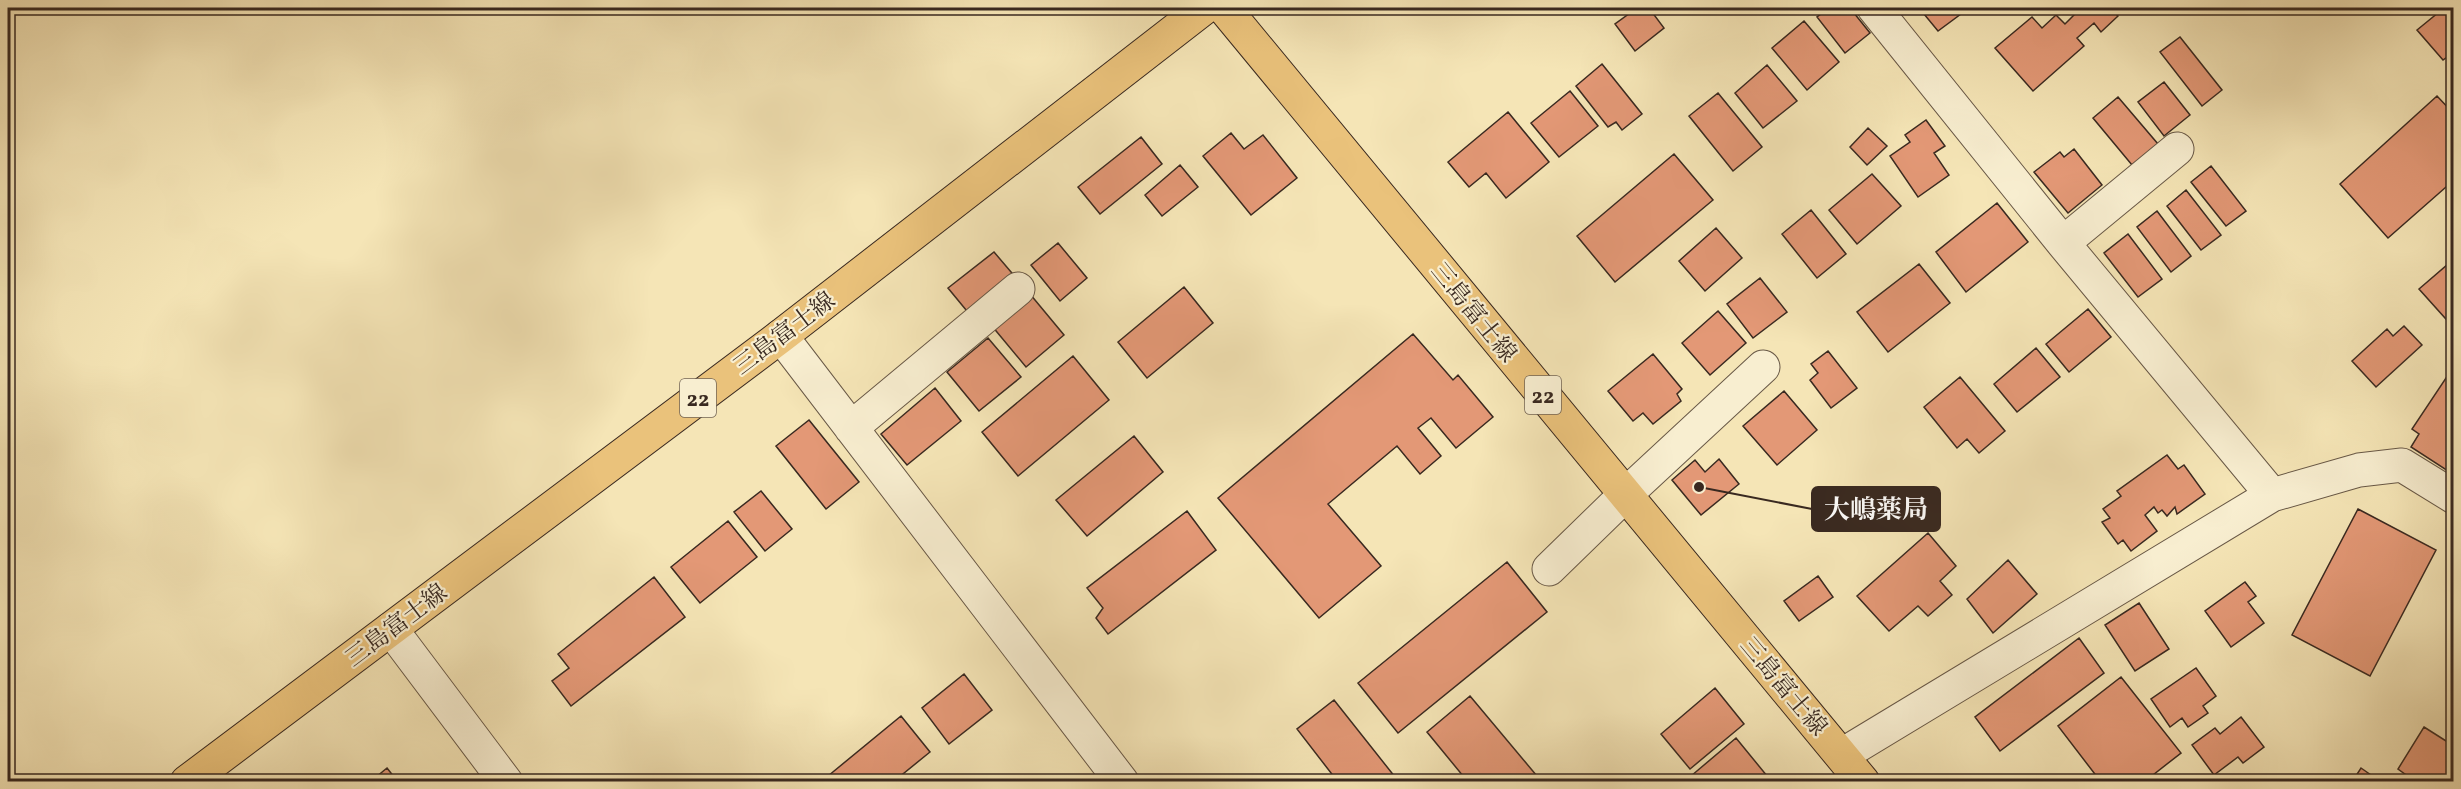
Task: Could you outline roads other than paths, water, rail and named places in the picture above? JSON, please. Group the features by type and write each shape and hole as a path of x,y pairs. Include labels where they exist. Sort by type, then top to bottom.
{"main road":[{"name":"三島富士線","path":"187,782 781,336 1204,8"},
{"name":"三島富士線","path":"1224,8 1863,782"}],"street":[{"path":"1874,8 2063,243 2272,495"},
{"path":"2063,243 2177,149"},
{"path":"851,428 1018,289"},
{"path":"781,336 1122,782"},
{"path":"1549,569 1763,367"},
{"path":"1842,755 2272,495 2359,470 2402,465 2454,497"},
{"path":"391,629 506,782"}],"place":[{"name":"大嶋薬局","path":"1699,487"}]}
